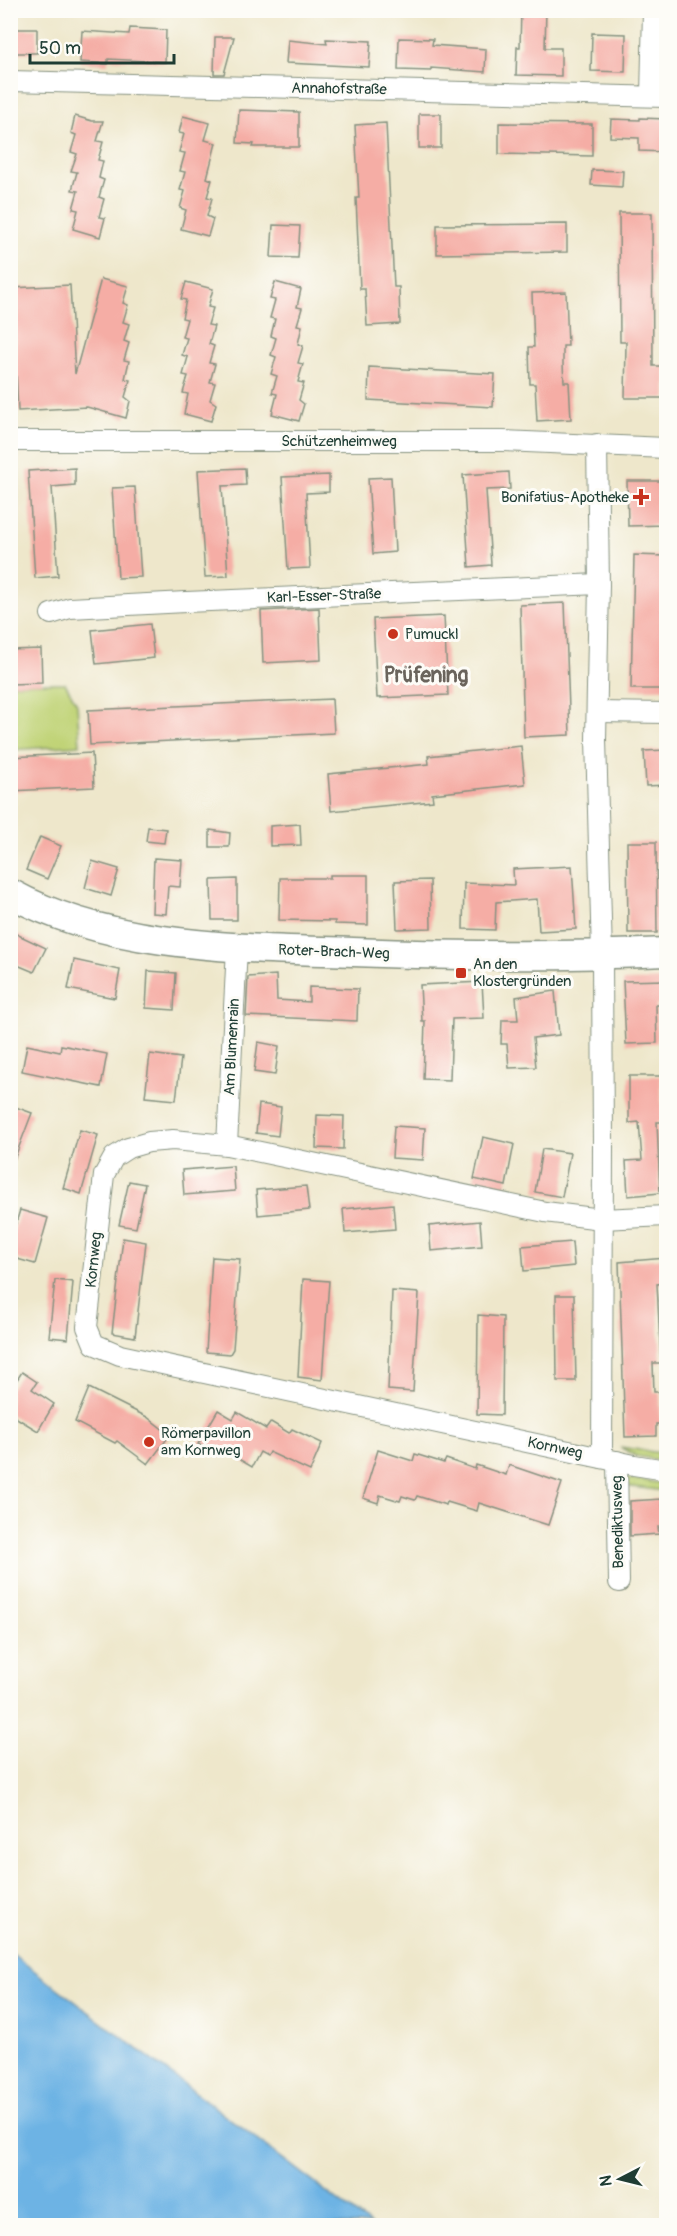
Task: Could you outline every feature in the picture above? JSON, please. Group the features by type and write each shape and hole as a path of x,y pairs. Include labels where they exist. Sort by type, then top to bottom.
{"street":[{"path":"653,10 659,97"},
{"name":"Annahofstraße","path":"10,81 659,97"},
{"name":"Schützenheimweg","path":"10,441 503,441 666,448"},
{"path":"597,444 602,1219 609,1459"},
{"name":"Karl-Esser-Straße","path":"51,614 70,608 598,584"},
{"path":"597,712 666,712"},
{"name":"Roter-Brach-Weg","path":"10,893 67,918 112,930 168,940 237,948 473,956 666,952"},
{"name":"Am Blumenrain","path":"227,1145 237,948"},
{"name":"Kornweg","path":"609,1459 120,1356 94,1344 87,1327 104,1175 114,1157 128,1148 157,1141 173,1140 227,1145 545,1212 602,1219 666,1216"},
{"name":"Benediktusweg","path":"619,1582 609,1459 666,1470"}],"green space":[{"path":"65,683 77,704 80,745 11,750 10,684"},
{"path":"620,1447 666,1454 666,1461 636,1456"},
{"path":"625,1478 666,1484 666,1491 624,1486"}],"water":[{"path":"11,1953 370,2225 11,2225"}],"building":[{"path":"521,10 546,10 545,48 561,48 561,76 516,75 517,47 520,47"},
{"path":"130,28 166,30 165,62 108,59 108,64 80,62 82,31 129,34"},
{"path":"14,29 37,29 37,53 14,53"},
{"path":"592,33 626,34 625,72 591,71"},
{"path":"215,37 234,37 224,74 214,74"},
{"path":"399,38 433,39 432,45 486,49 485,72 431,68 431,71 398,70"},
{"path":"326,39 371,41 369,67 286,63 288,40 327,44"},
{"path":"239,110 299,112 299,147 253,147 254,144 237,143"},
{"path":"419,114 441,114 441,148 419,148"},
{"path":"75,116 92,121 103,121 97,141 103,142 98,160 103,161 99,178 104,180 99,197 104,199 99,217 105,218 100,237 73,229 78,210 73,209 78,191 72,190 77,172 71,171 77,154 71,152 76,135 71,133"},
{"path":"183,116 210,123 205,140 216,143 207,178 212,180 207,197 212,198 207,216 213,219 208,236 181,229 186,210 180,208 185,191 180,190 185,172 180,171 185,153 179,152 184,134 179,133"},
{"path":"640,118 666,119 666,152 639,151 639,138 610,137 611,119 640,120"},
{"path":"386,123 394,287 399,287 400,324 367,326 365,289 360,289 355,125"},
{"path":"499,123 592,124 592,156 499,154"},
{"path":"592,170 623,171 622,187 591,185"},
{"path":"619,213 652,213 653,366 666,366 666,398 625,398 626,342 620,342"},
{"path":"567,224 567,252 437,254 437,225"},
{"path":"273,225 300,226 298,258 271,257"},
{"path":"101,279 128,286 123,303 128,305 123,322 129,324 124,341 129,343 124,360 129,361 125,379 130,380 125,397 130,401 126,418 87,407 18,411 12,288 70,285 75,374"},
{"path":"186,282 213,289 208,307 213,308 208,325 214,326 209,344 214,346 209,363 215,364 210,382 215,383 210,400 216,404 211,421 184,414 188,394 183,393 188,376 183,375 188,357 182,355 187,338 182,337 187,319 182,318 186,300 181,299"},
{"path":"275,282 301,289 297,307 302,308 297,325 302,326 298,344 303,346 298,363 303,364 298,382 304,383 299,400 304,404 299,421 272,414 277,394 272,393 277,376 271,374 276,357 271,355 276,338 271,336 275,319 270,318 275,300 270,299"},
{"path":"566,292 568,346 563,346 563,364 564,382 569,382 571,419 537,421 535,384 530,384 529,347 534,347 532,293"},
{"path":"369,367 495,374 493,407 368,400"},
{"path":"75,468 75,485 52,487 58,576 35,578 28,471"},
{"path":"245,468 246,485 222,486 228,576 205,577 198,470"},
{"path":"509,472 510,489 486,490 491,565 469,567 463,475"},
{"path":"329,475 329,492 306,493 310,568 288,569 282,477"},
{"path":"391,477 395,552 373,554 368,478"},
{"path":"627,481 666,481 666,525 628,526"},
{"path":"135,487 141,577 118,578 112,488"},
{"path":"634,555 666,556 666,689 631,689"},
{"path":"565,603 570,735 524,737 520,605"},
{"path":"319,608 321,660 263,663 261,611"},
{"path":"444,616 448,695 377,698 373,619"},
{"path":"150,624 154,658 96,664 92,630"},
{"path":"41,649 42,683 10,684 10,650"},
{"path":"332,699 334,733 90,745 88,710"},
{"path":"521,746 525,784 432,794 433,801 331,811 328,774 429,764 428,756"},
{"path":"666,750 666,785 646,786 644,751"},
{"path":"92,753 94,787 10,791 10,757"},
{"path":"300,824 301,845 270,846 270,826"},
{"path":"148,827 166,829 164,843 146,841"},
{"path":"210,830 230,833 229,847 210,847"},
{"path":"40,837 61,846 47,879 26,870"},
{"path":"627,842 656,842 657,933 628,933"},
{"path":"154,858 182,860 180,887 168,886 166,914 152,913"},
{"path":"92,861 119,869 111,896 85,888"},
{"path":"572,866 576,929 539,931 537,899 496,902 495,930 463,929 464,883 514,885 513,869"},
{"path":"330,875 368,875 368,925 335,924 335,921 279,920 280,878 330,878"},
{"path":"237,879 237,920 212,920 211,880"},
{"path":"430,880 431,928 397,929 395,881"},
{"path":"10,931 46,948 34,972 10,962"},
{"path":"74,960 120,970 115,998 68,989"},
{"path":"148,971 176,973 174,1010 146,1008"},
{"path":"276,975 277,1000 309,1002 309,987 358,989 357,1021 246,1016 248,977"},
{"path":"666,980 666,1005 656,1005 657,1043 626,1044 623,981"},
{"path":"482,982 484,1018 452,1019 450,1080 423,1079 425,1021 422,1021 420,985"},
{"path":"555,991 559,1035 533,1038 536,1067 509,1068 507,1044 501,1044 502,1020 518,1020 516,997"},
{"path":"258,1042 279,1046 275,1075 254,1072"},
{"path":"27,1045 60,1052 61,1045 107,1054 101,1087 22,1071"},
{"path":"150,1054 181,1058 176,1100 145,1097"},
{"path":"629,1076 661,1076 662,1122 657,1122 660,1193 628,1196 626,1161 642,1160 639,1122 629,1123"},
{"path":"259,1104 281,1107 278,1136 256,1133"},
{"path":"10,1105 32,1113 12,1165 10,1165"},
{"path":"317,1115 344,1116 343,1149 316,1148"},
{"path":"394,1126 425,1128 423,1160 392,1158"},
{"path":"80,1130 98,1135 81,1194 63,1188"},
{"path":"483,1137 514,1144 506,1186 474,1179"},
{"path":"542,1149 570,1153 562,1197 535,1192"},
{"path":"233,1166 235,1191 184,1195 182,1170"},
{"path":"129,1181 145,1184 136,1228 119,1225"},
{"path":"306,1186 309,1210 258,1215 256,1190"},
{"path":"393,1204 395,1229 345,1233 343,1209"},
{"path":"20,1210 48,1218 35,1264 10,1257 10,1242"},
{"path":"480,1221 482,1246 431,1251 429,1226"},
{"path":"123,1238 146,1242 135,1337 112,1333"},
{"path":"572,1242 574,1266 524,1271 522,1246"},
{"path":"212,1257 240,1259 233,1349 230,1354 206,1352"},
{"path":"666,1258 666,1283 657,1284 661,1363 653,1363 654,1392 660,1392 661,1424 656,1424 656,1436 625,1437 619,1262"},
{"path":"303,1279 329,1281 322,1380 298,1377"},
{"path":"55,1280 73,1282 68,1339 49,1337"},
{"path":"392,1291 419,1293 413,1392 388,1390"},
{"path":"556,1295 574,1295 576,1381 557,1381"},
{"path":"478,1315 503,1317 502,1415 477,1414"},
{"path":"22,1372 37,1382 32,1389 54,1404 38,1431 10,1414 10,1390"},
{"path":"89,1388 147,1417 170,1435 148,1464 117,1441 115,1443 75,1422"},
{"path":"218,1410 233,1419 237,1412 266,1429 271,1422 289,1433 292,1429 322,1443 310,1471 269,1452 267,1456 260,1452 252,1467 222,1449 218,1456 198,1444"},
{"path":"378,1450 413,1461 415,1454 444,1463 446,1459 475,1469 476,1465 506,1475 509,1465 562,1483 548,1525 479,1503 477,1511 417,1496 415,1500 402,1496 400,1501 380,1495 378,1503 363,1498"},
{"path":"662,1499 664,1527 658,1527 659,1534 630,1536 630,1501"}],"place":[{"name":"Bonifatius-Apotheke","path":"641,497"},
{"name":"Pumuckl","path":"393,634"},
{"name":"An den Klostergründen","path":"461,973"},
{"name":"Römerpavillon am Kornweg","path":"149,1442"}],"district":[{"name":"Prüfening","path":"426,675"}]}
